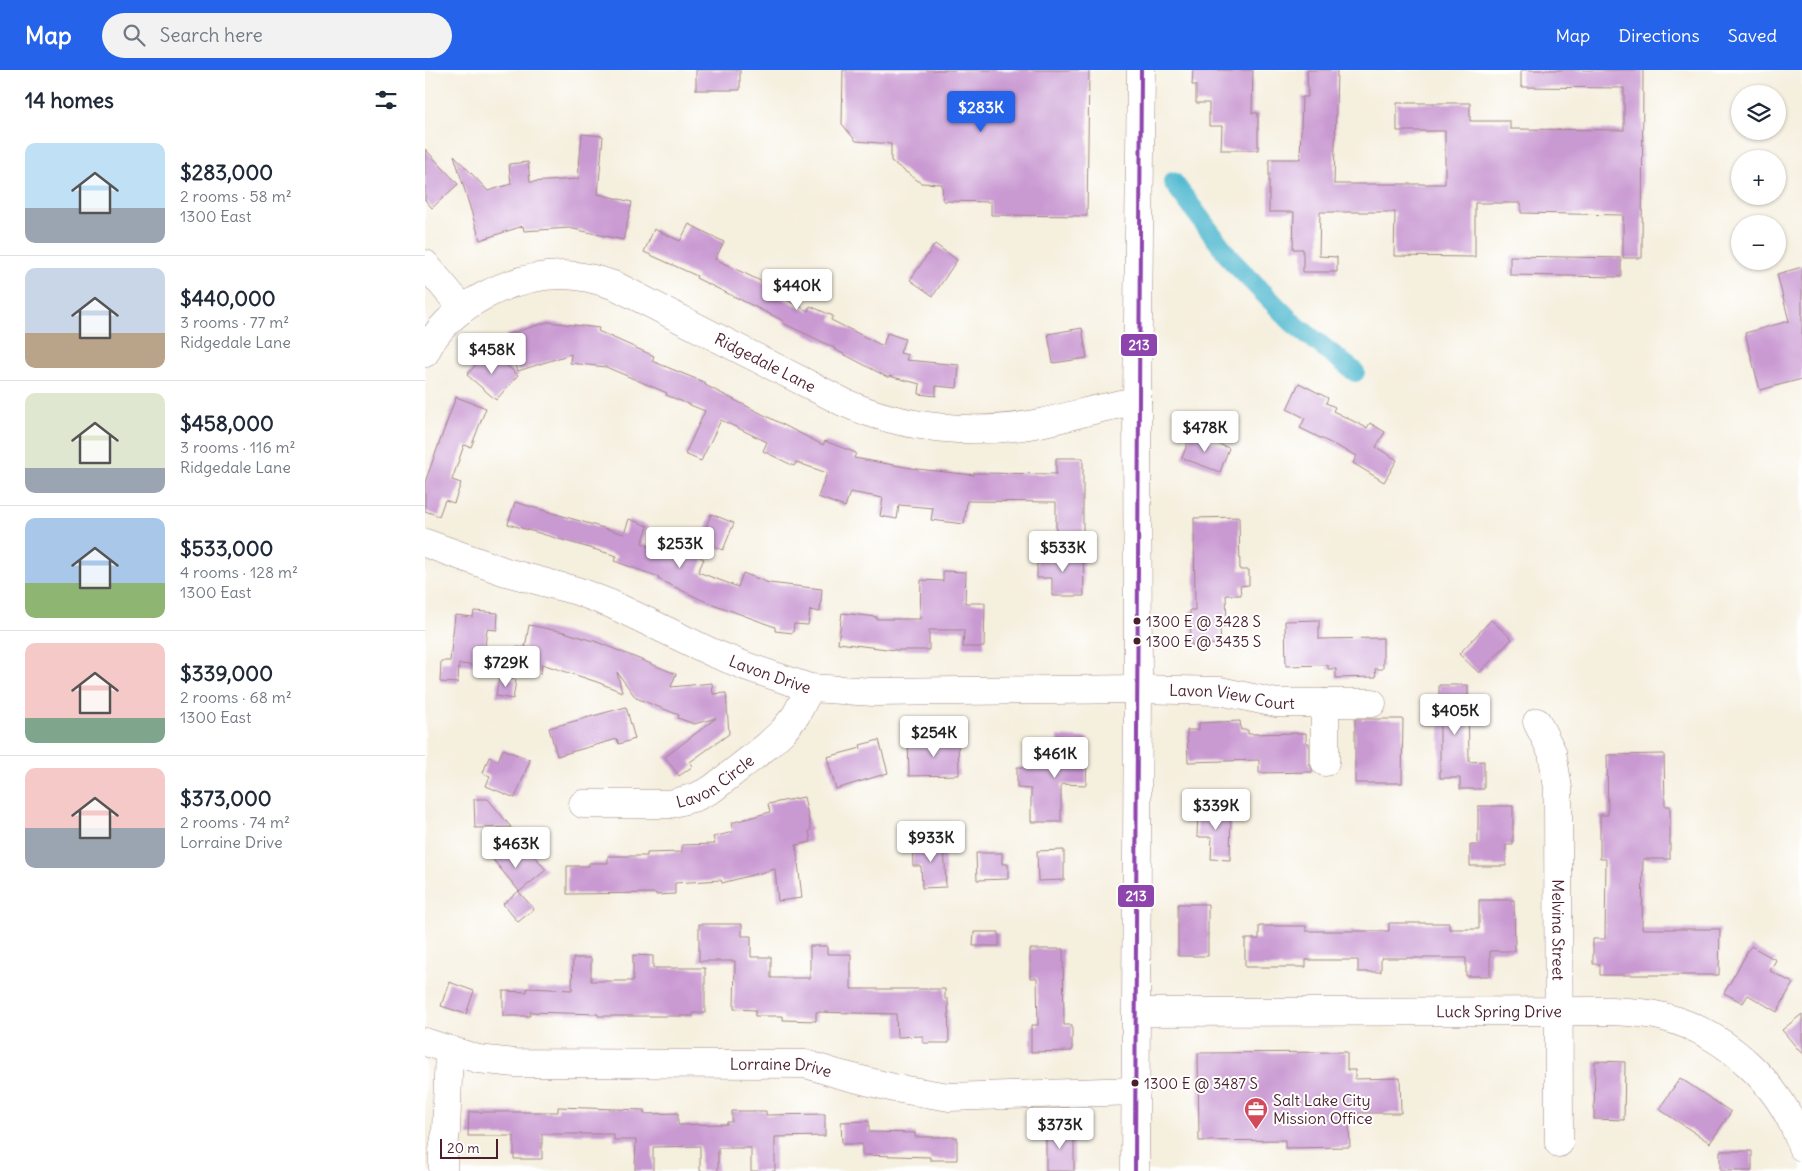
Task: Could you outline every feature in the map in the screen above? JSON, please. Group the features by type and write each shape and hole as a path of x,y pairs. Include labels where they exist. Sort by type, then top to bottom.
{"street":[{"path":"1135,1171 1138,689 1137,401 1141,70"},
{"path":"425,264 463,309"},
{"name":"Ridgedale Lane","path":"425,353 437,335 463,309 491,292 529,279 564,275 599,280 616,286 843,402 865,412 919,425 974,429 1008,428 1040,423 1115,404 1137,401"},
{"name":"Lavon Drive","path":"425,543 506,572 577,591 611,604 721,657 810,688 873,692 1138,689"},
{"name":"Lavon Circle","path":"583,804 671,804 696,798 719,784 783,731 796,715 810,688"},
{"name":"Lavon View Court","path":"1138,689 1220,690 1265,702 1372,703"},
{"path":"1325,703 1325,762"},
{"name":"Melvina Street","path":"1537,722 1552,752 1559,788 1559,1143"},
{"name":"Luck Spring Drive","path":"1137,1012 1560,1011 1638,1012 1663,1017 1688,1025 1710,1037 1731,1050 1753,1069 1772,1090 1787,1112 1802,1148"},
{"path":"437,1046 446,1132 443,1151 443,1171"},
{"name":"Lorraine Drive","path":"437,1046 478,1059 515,1063 806,1064 894,1088 949,1097 1136,1091"}],"building":[{"path":"696,70 740,70 740,90 696,90"},
{"path":"843,70 1089,70 1087,216 991,215 991,202 943,201 942,184 921,183 891,161 891,144 856,141 842,124"},
{"path":"1193,70 1253,70 1252,113 1258,113 1258,150 1221,150 1222,126 1209,126 1209,103 1196,103 1196,85 1192,85"},
{"path":"1307,70 1337,70 1334,184 1445,184 1445,131 1397,131 1397,103 1470,103 1470,121 1510,121 1510,129 1624,130 1624,88 1521,87 1521,70 1643,70 1642,258 1623,258 1623,215 1521,213 1521,203 1475,203 1475,257 1394,256 1395,212 1320,212 1319,256 1337,257 1337,272 1303,272 1303,249 1293,249 1294,212 1269,212 1269,159 1300,159 1302,97 1308,97"},
{"path":"582,134 603,136 598,194 632,202 623,240 569,228 524,231 523,226 480,240 454,155 488,191 511,184 509,164 528,162 530,182 578,179"},
{"path":"425,149 458,184 432,208 425,200"},
{"path":"689,224 724,242 715,259 781,291 778,296 808,311 810,306 833,316 831,320 883,346 887,333 905,339 900,353 908,355 906,360 959,365 957,388 936,386 936,396 919,394 920,384 889,376 889,378 835,348 783,323 784,321 696,278 697,276 644,252 654,229 680,241"},
{"path":"935,244 957,260 933,296 910,280"},
{"path":"1510,256 1621,258 1621,277 1510,275"},
{"path":"1802,267 1802,379 1760,390 1745,333 1789,321 1777,274"},
{"path":"548,322 599,328 598,331 654,356 652,361 706,383 705,385 823,445 825,441 856,453 854,458 917,469 974,475 974,473 1056,474 1056,458 1083,458 1083,538 1056,535 1056,502 967,501 964,524 931,520 933,508 899,505 897,519 880,516 883,498 850,492 845,507 818,497 827,473 796,462 794,466 763,451 767,442 721,420 701,461 685,454 705,411 606,367 570,363 571,354 518,371 506,335"},
{"path":"1082,328 1087,358 1053,363 1048,334"},
{"path":"488,350 518,375 496,400 467,375"},
{"path":"1299,383 1328,398 1326,403 1335,407 1333,411 1367,428 1370,423 1385,432 1376,447 1397,460 1384,482 1353,463 1357,456 1300,428 1305,418 1287,409"},
{"path":"456,397 486,408 471,447 464,445 452,480 461,483 454,503 445,500 439,516 425,511 425,482"},
{"path":"1191,434 1229,448 1220,472 1182,458"},
{"path":"515,502 624,534 629,519 648,526 642,543 669,555 674,545 704,559 698,572 738,587 743,573 769,583 822,589 820,612 810,610 808,625 794,624 793,633 775,631 775,627 702,600 658,579 659,577 614,561 617,556 508,524"},
{"path":"711,514 734,523 723,550 701,541"},
{"path":"1239,517 1240,570 1249,570 1249,585 1240,586 1241,595 1226,595 1227,626 1220,627 1221,644 1191,645 1190,610 1195,610 1194,518"},
{"path":"1037,554 1083,554 1084,596 1052,596 1052,578 1037,578"},
{"path":"943,571 966,572 965,603 985,603 984,647 963,647 964,630 929,630 929,650 895,650 838,643 842,613 877,617 876,619 920,619 921,580 943,581"},
{"path":"474,611 498,613 497,630 487,629 483,666 459,664 458,683 440,682 441,661 450,661 455,615 473,617"},
{"path":"1319,620 1319,639 1383,638 1383,669 1375,669 1376,677 1336,678 1336,669 1328,669 1328,665 1286,666 1285,621"},
{"path":"1491,620 1512,639 1479,673 1459,654"},
{"path":"529,625 592,640 676,674 671,687 712,683 713,694 726,693 729,734 690,762 693,766 679,776 665,757 716,718 694,724 678,718 679,715 636,698 617,672 622,692 542,664 541,673 513,668 517,647 525,648"},
{"path":"499,677 516,680 513,699 496,696"},
{"path":"1439,685 1468,685 1469,762 1484,761 1484,789 1460,789 1460,778 1440,778 1440,725 1425,725 1425,703 1439,702"},
{"path":"626,707 635,739 619,744 617,739 557,756 549,728"},
{"path":"1355,719 1403,719 1402,783 1355,783"},
{"path":"1240,721 1241,730 1248,730 1248,734 1306,733 1306,743 1309,743 1309,762 1313,772 1259,773 1259,760 1188,762 1187,730 1199,730 1199,723"},
{"path":"1057,736 1088,738 1086,785 1061,784 1061,822 1031,822 1031,789 1017,788 1017,767 1056,768"},
{"path":"958,739 959,775 909,776 908,740"},
{"path":"879,740 888,773 836,789 827,757 861,748 860,745"},
{"path":"503,749 530,760 515,798 486,786 490,776 483,773 489,757 498,761"},
{"path":"1664,754 1665,806 1670,806 1670,859 1643,859 1642,929 1720,929 1719,975 1600,975 1600,964 1593,964 1593,939 1605,939 1606,859 1600,859 1600,815 1608,815 1607,755"},
{"path":"804,797 811,830 809,831 811,842 796,845 802,898 778,901 775,869 722,883 721,880 675,883 675,894 567,894 567,866 589,866 589,863 608,863 608,856 647,856 647,853 682,852 682,845 715,844 713,837 733,832 731,823 770,812 768,804"},
{"path":"474,799 488,799 511,827 475,828"},
{"path":"1478,806 1513,806 1513,845 1506,845 1506,866 1470,866 1470,845 1478,845"},
{"path":"1198,809 1231,809 1230,860 1211,859 1212,837 1197,837"},
{"path":"512,828 546,870 519,892 534,909 518,922 503,904 519,891 485,850"},
{"path":"944,842 946,887 922,888 921,866 913,866 912,843"},
{"path":"1064,850 1064,880 1038,881 1037,851"},
{"path":"976,853 1002,853 1002,864 1008,864 1008,879 977,880"},
{"path":"1479,900 1514,900 1515,951 1490,951 1490,976 1466,976 1466,958 1381,958 1381,972 1358,972 1358,960 1306,960 1306,967 1245,967 1245,939 1259,939 1259,926 1306,926 1306,931 1389,931 1389,923 1449,923 1449,929 1479,929"},
{"path":"1178,904 1208,904 1208,956 1178,956"},
{"path":"699,924 742,924 742,936 751,936 751,957 771,957 771,978 810,978 810,946 827,946 827,954 851,954 851,989 945,989 945,999 948,999 949,1043 923,1043 923,1036 897,1037 896,1014 816,1012 816,1021 783,1020 783,1016 755,1016 755,1010 734,1009 735,961 699,961"},
{"path":"974,932 999,932 999,946 973,946"},
{"path":"1751,946 1776,960 1770,971 1793,983 1777,1012 1748,995 1743,1003 1724,993"},
{"path":"1030,949 1063,949 1064,1025 1072,1025 1072,1051 1031,1052 1031,1025 1038,1025 1037,978 1030,978"},
{"path":"633,955 653,956 653,968 705,968 705,1013 693,1013 693,1016 598,1016 598,1014 530,1012 530,1016 503,1016 503,991 527,992 527,988 572,990 573,958 591,958 591,981 633,981"},
{"path":"449,982 474,991 466,1014 441,1006"},
{"path":"1802,1014 1802,1054 1782,1030"},
{"path":"1347,1052 1347,1070 1355,1070 1355,1079 1400,1078 1401,1113 1357,1113 1357,1123 1349,1123 1350,1147 1285,1148 1285,1140 1199,1141 1198,1053"},
{"path":"1595,1061 1625,1062 1624,1120 1594,1119"},
{"path":"1680,1078 1731,1112 1710,1143 1659,1109"},
{"path":"558,1107 644,1110 644,1114 678,1113 678,1125 727,1124 727,1122 732,1122 732,1111 766,1111 766,1115 825,1114 825,1136 775,1137 775,1171 751,1171 751,1148 718,1148 718,1171 700,1171 700,1146 653,1147 653,1171 635,1171 636,1140 614,1140 614,1134 542,1134 542,1159 514,1159 514,1136 468,1136 469,1112 558,1112"},
{"path":"869,1121 869,1132 915,1133 915,1137 957,1137 957,1160 930,1160 930,1157 862,1155 862,1144 842,1144 841,1122"},
{"path":"1046,1130 1074,1130 1074,1171 1046,1171"},
{"path":"1720,1151 1752,1151 1752,1171 1720,1171"}],"waterway":[{"path":"1173,182 1233,262 1293,323 1355,372"}],"transit line":[{"name":"213","path":"1135,1171 1141,70"}],"place":[{"name":"1300 E @ 3428 S","path":"1137,621"},
{"name":"1300 E @ 3435 S","path":"1137,641"},
{"name":"1300 E @ 3487 S","path":"1135,1083"},
{"name":"Salt Lake City Mission Office","path":"1256,1130"}]}
